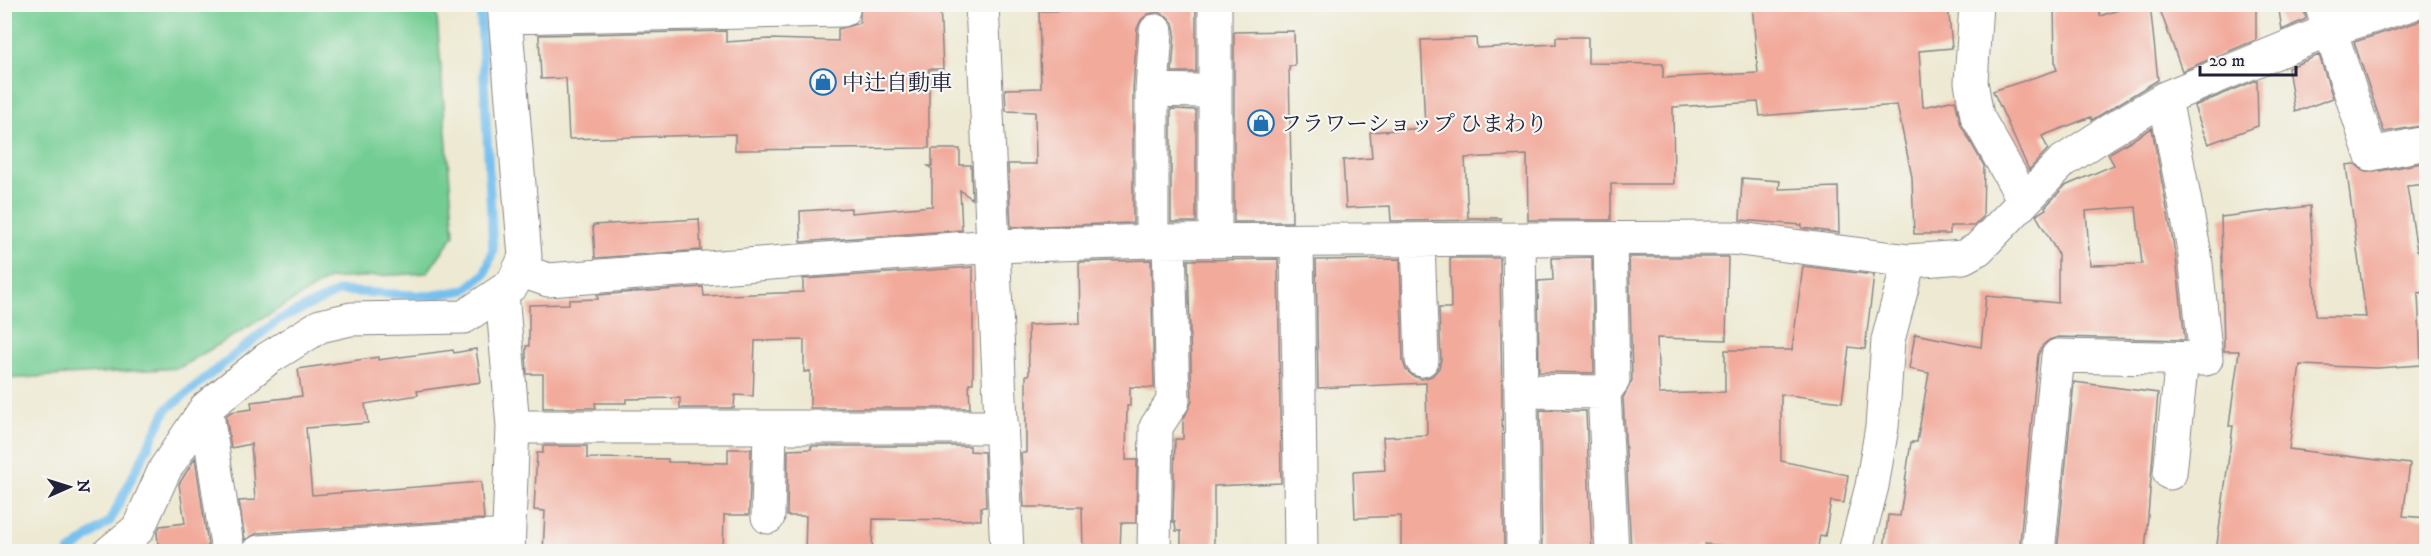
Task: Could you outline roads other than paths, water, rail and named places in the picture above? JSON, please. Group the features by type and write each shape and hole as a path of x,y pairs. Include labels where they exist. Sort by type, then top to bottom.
{"street":[{"path":"982,4 1007,552"},
{"path":"1215,4 1215,241"},
{"path":"1976,4 1971,82 1977,116 2024,200"},
{"path":"510,281 994,246 1161,241 1732,238 1909,261 1963,257 1978,249 2062,162 2165,98 2326,17 2411,4"},
{"path":"125,546 138,529 165,469 206,408 267,359 320,326 351,319 464,317 510,281 525,257 505,11 843,10"},
{"path":"2326,17 2371,154 2427,143"},
{"path":"1154,552 1156,427 1173,401 1152,90 1156,31"},
{"path":"1152,90 1199,91"},
{"path":"2038,552 2058,356 2206,360 2195,255 2165,98"},
{"path":"1610,239 1613,380 1604,392 1612,552"},
{"path":"1418,240 1422,360"},
{"path":"1519,240 1523,552"},
{"path":"1297,241 1302,552"},
{"path":"1855,552 1872,486 1882,427 1888,340 1909,261"},
{"path":"259,552 508,544 513,427 510,281"},
{"path":"2170,473 2182,359"},
{"path":"1521,391 1604,392"},
{"path":"206,408 228,552"},
{"path":"513,427 1002,427"},
{"path":"768,517 770,427"}],"waterway":[{"path":"69,552 110,521 167,409 278,320 340,291 430,296 465,290 485,274 493,250 480,4"}],"place":[{"name":"中辻自動車","path":"823,82"},
{"name":"フラワーショップ ひまわり","path":"1261,123"}]}
